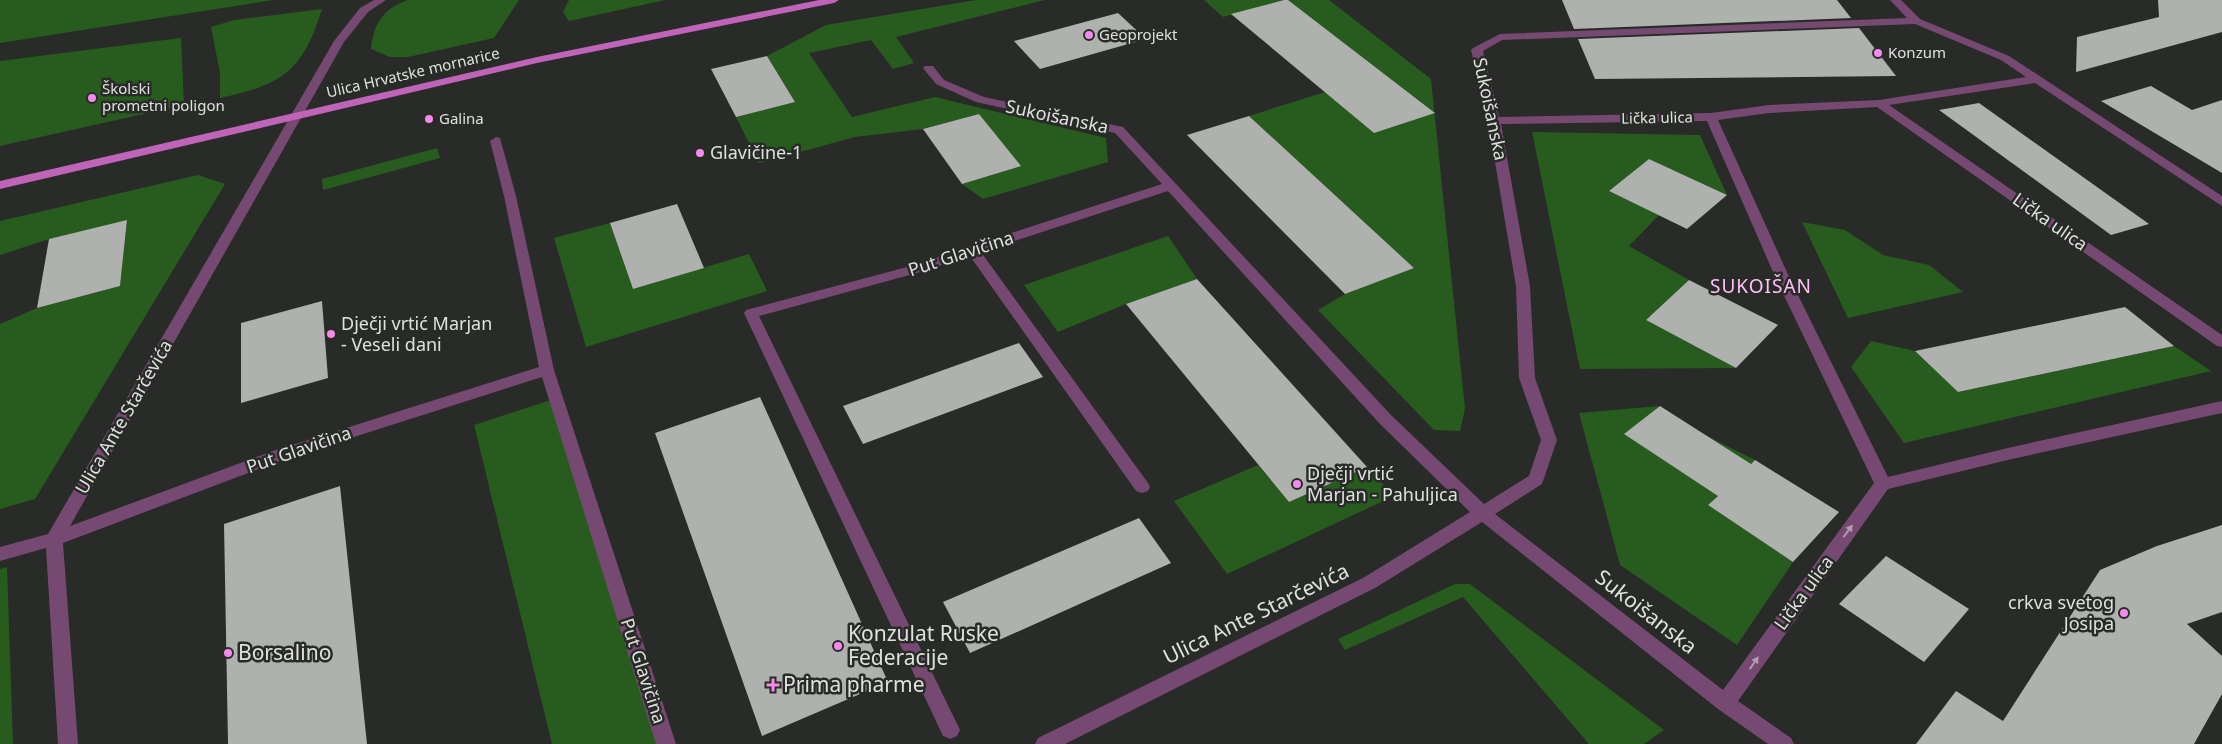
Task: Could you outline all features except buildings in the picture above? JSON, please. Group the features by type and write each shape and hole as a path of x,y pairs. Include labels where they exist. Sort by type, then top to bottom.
{"main road":[{"name":"Ulica Hrvatske mornarice","path":"0,185 537,60 834,0"}],"street":[{"path":"296,117 339,41 364,10 381,0"},
{"path":"1895,0 1916,21 2005,58 2222,202"},
{"name":"Sukoišanska","path":"1482,513 1536,480 1549,440 1527,378 1522,286 1494,120 1476,50 1500,37 1916,21"},
{"name":"Sukoišanska","path":"929,68 940,82 980,100 1119,130 1385,419 1482,513 1726,703 1784,744"},
{"name":"Lička ulica","path":"1494,120 1711,117 1769,109 1878,103 2037,79"},
{"name":"Lička ulica","path":"1878,103 2222,342"},
{"name":"Ulica Ante Starčevića","path":"54,539 296,117"},
{"path":"1711,117 1784,281 1883,484 2012,453 2222,407"},
{"name":"Put Glavičina","path":"496,140 510,196 547,370 666,744"},
{"name":"Put Glavičina","path":"950,730 751,313 912,270 1169,186"},
{"path":"973,250 1142,487"},
{"name":"Put Glavičina","path":"0,554 54,539 279,455 547,370"},
{"name":"Lička ulica","path":"1726,703 1883,484"},
{"name":"Ulica Ante Starčevića","path":"1045,744 1369,583 1482,513"},
{"path":"54,539 68,744"}],"green space":[{"path":"0,0 273,0 0,43"},
{"path":"408,0 519,0 494,38 408,57 390,57 371,49 374,32 381,18 399,3"},
{"path":"569,0 665,0 569,21 563,12"},
{"path":"976,0 1045,0 896,37 914,63 893,69 871,40 809,53 852,117 935,97 1106,138 1108,162 983,199 962,184 1020,166 979,114 923,129 855,137 759,163 736,117 795,102 767,56 826,25"},
{"path":"1204,0 1284,0 1223,17"},
{"path":"1288,0 1329,0 1431,79 1465,409 1460,431 1434,430 1318,310 1345,294 1413,267 1249,116 1325,92 1434,112"},
{"path":"322,9 307,47 298,61 287,72 259,87 220,98 220,73 211,27 234,20"},
{"name":"Školski prometni poligon","path":"181,38 184,105 0,146 0,61"},
{"path":"1532,132 1700,135 1727,195 1649,159 1609,191 1659,215 1629,246 1689,280 1646,320 1736,368 1580,369"},
{"path":"437,148 440,158 323,190 322,179"},
{"path":"198,175 225,184 35,499 0,509 0,324 37,308 120,286 127,221 49,239 0,255 0,221"},
{"path":"1802,222 1845,230 1883,255 1929,265 1963,292 1848,318"},
{"path":"610,223 633,289 749,254 767,291 586,347 554,238"},
{"path":"1168,236 1197,279 1126,304 1058,332 1024,285"},
{"path":"1871,341 1915,351 1958,392 2174,346 2211,371 1904,443 1851,367"},
{"path":"557,398 666,744 552,744 474,425"},
{"path":"1660,406 1625,434 1674,467 1709,437 1755,460 1708,505 1793,562 1737,645 1620,565 1579,413"},
{"path":"1258,465 1289,502 1367,467 1394,496 1227,574 1174,501"},
{"path":"7,567 13,744 0,744 0,569"},
{"path":"1455,584 1470,584 1664,730 1644,744 1589,744 1463,597 1345,650 1338,639"}],"place":[{"name":"Geoprojekt","path":"1089,35"},
{"name":"Konzum","path":"1878,53"},
{"name":"Školski prometni poligon","path":"92,98"},
{"name":"Galina","path":"429,119"},
{"name":"Glavičine-1","path":"700,153"},
{"name":"Dječji vrtić Marjan - Veseli dani","path":"331,334"},
{"name":"Dječji vrtić Marjan - Pahuljica","path":"1297,484"},
{"name":"crkva svetog Josipa","path":"2124,613"},
{"name":"Konzulat Ruske Federacije","path":"838,646"},
{"name":"Borsalino","path":"228,653"},
{"name":"Prima pharme","path":"773,685"}],"district":[{"name":"SUKOIŠAN","path":"1761,286"}]}
